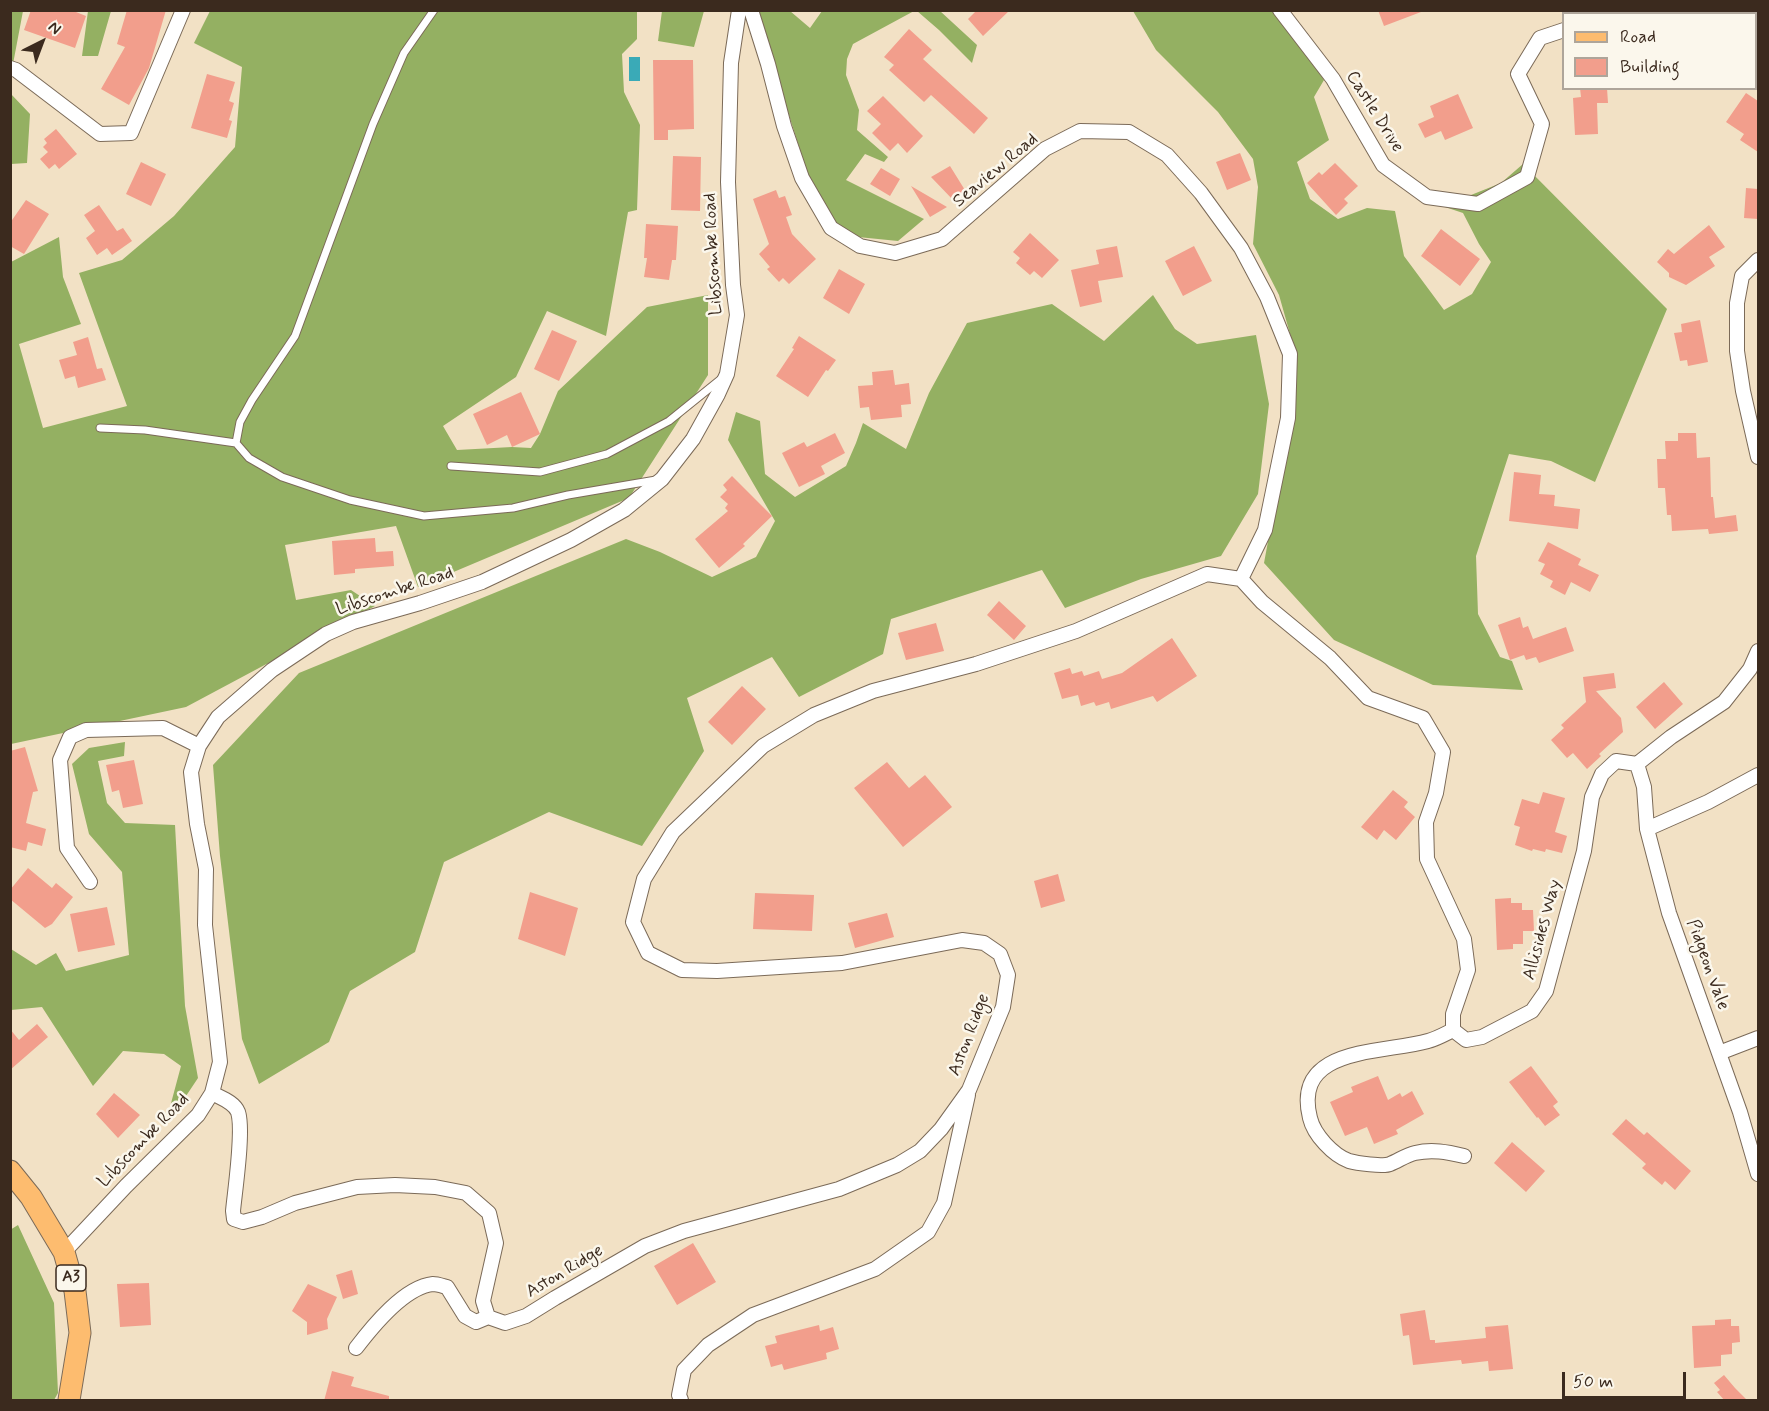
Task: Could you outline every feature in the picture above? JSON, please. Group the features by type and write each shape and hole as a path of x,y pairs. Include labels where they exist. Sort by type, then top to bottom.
{"main road":[{"name":"A3","path":"10,1171 31,1197 64,1252 75,1291 80,1333 70,1400"}],"street":[{"path":"10,68 16,70 100,134 131,133 183,10"},
{"name":"Libscombe Road","path":"64,1252 126,1186 198,1115 212,1093 220,1062 205,925 207,869 196,824 191,772 199,746 218,717 272,670 326,634 353,622 482,582 571,540 615,515 662,479 693,439 718,394 727,374 737,315 733,285 728,182 730,63 739,10"},
{"name":"Seaview Road","path":"751,10 784,126 802,177 831,228 860,246 895,253 942,240 1045,149 1080,131 1128,132 1167,155 1201,193 1241,248 1267,297 1290,354 1288,418 1264,530 1241,579"},
{"name":"Castle Drive","path":"1280,10 1333,79 1383,165 1427,197 1478,204 1527,177 1542,124 1518,74 1540,38 1562,30"},
{"path":"1758,260 1742,276 1737,303 1737,351 1743,391 1758,457"},
{"name":"Aston Ridge","path":"356,1348 373,1325 400,1299 419,1289 434,1284 447,1287 465,1316 476,1322 488,1317 505,1323 526,1316 645,1246 684,1231 839,1189 897,1165 920,1151 941,1130 969,1090 1003,1007 1008,975 1000,954 984,943 962,940 842,963 717,971 681,970 648,953 633,922 644,879 673,832 712,794 763,746 814,715 873,691 976,664 1076,632 1207,574 1241,579"},
{"path":"1241,579 1262,602 1330,658 1368,698 1423,718 1443,752 1436,793 1426,822 1427,859 1464,939 1468,970 1453,1014 1453,1030 1429,1041 1352,1054 1327,1065 1312,1078 1306,1097 1310,1121 1326,1146 1349,1161 1387,1166 1413,1153 1441,1150 1464,1156"},
{"path":"1637,764 1671,737 1724,702 1750,669 1758,651"},
{"path":"90,882 67,848 60,760 70,737 86,730 163,728 199,746"},
{"name":"Allisides Way","path":"1453,1030 1466,1040 1482,1037 1532,1011 1546,991 1584,851 1592,797 1602,774 1616,761 1637,764"},
{"name":"Pidgeon Vale","path":"1637,764 1644,787 1647,829 1669,913 1740,1112 1758,1174"},
{"path":"1647,829 1708,802 1758,774"},
{"path":"1719,1053 1758,1038"},
{"path":"681,1401 679,1395 684,1370 708,1345 753,1315 875,1269 928,1232 944,1203 969,1090"},
{"path":"212,1093 231,1103 238,1111 239,1147 234,1219 243,1222 296,1203 357,1187 395,1185 466,1194 489,1213 496,1243 483,1300 488,1317"}],"lane":[{"path":"236,443 240,422 252,400 295,336 373,124 404,53 434,10"},
{"path":"451,466 540,472 608,454 669,421 727,374"},
{"path":"100,428 144,430 236,443 249,458 282,477 350,501 424,516 513,508 568,495 662,479"}],"green space":[{"path":"10,11 23,11 13,64 10,63"},
{"path":"88,11 111,11 98,56 82,56"},
{"path":"210,11 637,11 637,39 622,54 624,92 640,125 637,210 628,212 606,336 547,311 516,377 443,426 457,450 531,448 540,434 558,391 647,307 708,295 708,375 629,498 418,587 396,526 285,545 296,600 351,590 375,606 186,707 11,744 11,262 59,237 63,277 81,324 19,344 43,428 127,406 79,273 122,260 174,216 235,147 242,67 194,43"},
{"path":"662,11 704,11 694,47 658,41"},
{"path":"753,11 790,11 810,28 822,11 914,11 853,44 847,59 846,75 859,110 857,130 888,157 884,162 865,154 846,180 924,219 898,241 848,236 815,197"},
{"path":"917,11 940,11 977,45 972,63 939,30"},
{"path":"1133,11 1277,11 1324,80 1314,97 1329,140 1297,162 1310,199 1338,219 1367,208 1395,211 1404,256 1444,310 1472,294 1491,262 1463,213 1430,202 1466,197 1501,183 1523,164 1667,309 1595,482 1551,461 1509,454 1476,556 1478,614 1500,657 1512,661 1523,690 1433,685 1334,640 1264,563 1291,418 1296,355 1279,295 1253,244 1258,187 1253,159 1218,112 1156,50"},
{"path":"11,94 30,114 27,163 11,164"},
{"path":"1153,295 1175,329 1197,344 1256,335 1269,404 1258,494 1221,556 1141,579 1065,608 1042,570 891,619 883,654 799,697 772,657 687,698 704,751 642,846 549,812 444,862 415,952 350,991 329,1042 259,1084 242,1039 220,856 213,765 299,673 626,539 660,552 712,577 756,557 775,521 728,440 736,412 760,421 765,474 795,497 846,466 863,423 906,449 929,393 967,323 1052,304 1104,341"},
{"path":"125,742 124,756 98,761 107,803 125,823 175,825 185,1006 198,1078 184,1099 170,1107 181,1066 164,1054 123,1051 93,1086 42,1007 11,1010 11,949 36,965 56,953 66,971 129,955 122,872 89,834 72,764 89,748"},
{"path":"18,1225 54,1303 58,1393 54,1400 11,1400 10,1230"}],"water":[{"path":"629,57 640,57 640,81 629,81"}],"building":[{"path":"31,10 71,10 86,16 75,48 24,30"},
{"path":"127,10 166,10 149,68 129,105 101,89 125,47 117,44"},
{"path":"977,10 1010,10 983,36 968,19"},
{"path":"1378,10 1421,10 1421,12 1384,26"},
{"path":"909,29 932,50 923,59 988,118 974,134 931,95 924,102 889,70 894,65 884,57"},
{"path":"653,60 693,60 694,129 668,130 668,140 654,140"},
{"path":"207,74 235,82 229,101 234,103 227,138 191,128"},
{"path":"1580,90 1607,90 1608,103 1597,103 1598,134 1575,135 1573,98 1581,97"},
{"path":"1746,93 1758,101 1758,152 1740,140 1744,134 1726,122"},
{"path":"1458,94 1473,128 1445,140 1441,131 1425,138 1418,124 1434,117 1430,106"},
{"path":"883,96 923,136 907,153 898,143 890,151 872,133 881,124 867,111"},
{"path":"56,129 77,154 59,169 55,164 49,169 40,159 48,152 43,147 47,143 44,139"},
{"path":"1240,153 1251,180 1227,190 1216,162"},
{"path":"673,156 701,157 700,211 671,210"},
{"path":"141,162 166,174 151,206 126,194"},
{"path":"1335,163 1358,186 1344,199 1348,203 1336,215 1307,183 1319,172 1322,175"},
{"path":"950,166 968,195 955,202 931,177"},
{"path":"881,168 900,179 890,196 870,184"},
{"path":"911,186 947,207 930,217"},
{"path":"1746,188 1758,189 1758,219 1744,218"},
{"path":"776,190 779,198 785,196 792,215 786,217 792,234 816,259 789,284 783,278 779,282 767,269 770,267 759,254 769,244 753,199"},
{"path":"26,200 49,214 24,254 10,246 10,223"},
{"path":"99,205 117,231 123,228 132,241 112,255 107,248 97,255 86,238 95,231 84,215"},
{"path":"646,224 678,226 676,260 672,260 669,280 644,277 647,258 644,258"},
{"path":"1709,225 1725,247 1709,257 1715,266 1686,285 1669,277 1669,273 1657,262 1668,249 1674,254"},
{"path":"1441,229 1480,259 1460,286 1421,256"},
{"path":"1030,233 1059,260 1042,278 1034,271 1030,275 1016,263 1020,258 1013,252"},
{"path":"1117,246 1123,277 1098,281 1102,302 1080,307 1071,270 1099,264 1096,250"},
{"path":"1194,246 1212,281 1183,296 1165,261"},
{"path":"839,269 865,284 849,314 823,298"},
{"path":"1700,320 1708,362 1688,366 1687,360 1680,361 1674,333 1682,332 1681,324"},
{"path":"552,330 577,341 559,381 534,369"},
{"path":"799,336 836,360 828,371 826,370 808,397 776,376 794,349 792,348"},
{"path":"88,337 97,369 102,368 106,380 78,388 75,376 65,379 59,360 77,355 73,342"},
{"path":"893,370 895,385 909,383 911,404 901,405 902,417 871,420 869,407 860,408 858,386 873,385 872,372"},
{"path":"521,392 540,434 512,447 507,435 487,445 473,414"},
{"path":"835,433 845,453 821,466 825,474 799,487 782,453 804,442 807,447"},
{"path":"1678,433 1696,433 1697,458 1710,457 1711,497 1713,497 1715,518 1736,515 1738,531 1709,534 1708,529 1672,531 1671,515 1667,515 1665,488 1658,488 1657,459 1666,459 1665,441 1678,441"},
{"path":"1514,472 1541,475 1539,494 1555,495 1554,506 1580,509 1578,529 1509,521"},
{"path":"732,476 772,516 743,544 745,546 719,568 695,539 728,511 725,508 728,504 720,497 727,490 723,485"},
{"path":"375,538 376,552 393,551 394,566 355,569 355,573 334,575 332,541"},
{"path":"1548,542 1581,559 1578,565 1599,575 1590,592 1571,582 1565,595 1550,587 1553,581 1540,574 1545,564 1538,561"},
{"path":"999,601 1026,626 1014,640 987,615"},
{"path":"1520,617 1523,628 1528,626 1533,639 1566,627 1574,651 1539,663 1536,657 1526,660 1524,655 1510,660 1498,625"},
{"path":"936,623 944,651 906,660 898,633"},
{"path":"1172,638 1197,676 1157,702 1153,696 1111,709 1109,702 1096,706 1094,702 1081,706 1078,695 1062,699 1054,673 1070,668 1072,674 1082,671 1084,676 1099,671 1102,679 1122,673"},
{"path":"1614,673 1616,688 1596,691 1621,718 1623,732 1599,754 1601,756 1587,769 1573,753 1567,758 1551,740 1564,728 1561,725 1586,702 1583,677"},
{"path":"1664,682 1683,704 1655,729 1636,707"},
{"path":"742,686 766,709 732,745 708,722"},
{"path":"25,747 38,791 33,792 26,823 46,829 42,846 28,842 26,851 10,847 10,751"},
{"path":"134,760 143,804 123,808 119,790 112,792 106,765"},
{"path":"887,762 909,788 925,775 952,807 903,847 854,788"},
{"path":"1393,790 1408,802 1404,807 1415,817 1396,840 1384,830 1377,840 1361,827"},
{"path":"1543,792 1565,798 1555,832 1567,836 1562,853 1546,849 1545,852 1533,849 1532,851 1515,845 1520,827 1514,825 1522,799 1539,804"},
{"path":"28,868 52,888 56,883 73,897 52,924 45,928 10,899 10,890"},
{"path":"1058,874 1065,901 1041,908 1034,881"},
{"path":"530,892 578,908 565,956 518,939"},
{"path":"755,893 814,895 812,931 753,929"},
{"path":"1511,898 1511,903 1522,903 1522,910 1533,910 1534,931 1523,931 1523,944 1513,944 1513,949 1497,950 1495,899"},
{"path":"107,907 115,945 78,952 70,914"},
{"path":"887,913 894,937 855,948 848,923"},
{"path":"37,1024 48,1037 10,1070 10,1029 19,1040"},
{"path":"1531,1066 1558,1102 1553,1106 1560,1115 1545,1126 1509,1082"},
{"path":"1378,1076 1388,1100 1400,1093 1402,1097 1412,1091 1424,1114 1396,1130 1398,1134 1374,1144 1367,1127 1345,1136 1330,1102 1353,1092 1351,1087"},
{"path":"114,1093 140,1115 118,1138 96,1114"},
{"path":"1626,1119 1644,1135 1647,1132 1691,1171 1675,1190 1665,1181 1662,1185 1642,1168 1646,1164 1612,1134"},
{"path":"1512,1142 1545,1171 1526,1192 1494,1163"},
{"path":"693,1243 716,1282 677,1305 654,1266"},
{"path":"352,1270 358,1294 343,1299 336,1275"},
{"path":"149,1283 151,1325 120,1327 117,1284"},
{"path":"308,1284 337,1297 327,1319 328,1329 307,1335 307,1322 292,1311"},
{"path":"1425,1310 1430,1340 1435,1340 1435,1343 1486,1338 1485,1327 1508,1325 1513,1369 1489,1371 1488,1361 1462,1364 1461,1360 1413,1365 1409,1335 1403,1336 1400,1314"},
{"path":"1731,1319 1731,1326 1739,1326 1740,1342 1732,1343 1732,1354 1721,1355 1721,1366 1694,1368 1692,1326 1715,1325 1715,1320"},
{"path":"819,1325 820,1331 833,1327 839,1349 826,1353 827,1359 784,1370 782,1364 771,1367 765,1346 777,1343 775,1336"},
{"path":"332,1371 354,1377 351,1386 389,1396 389,1401 324,1401"},
{"path":"1724,1375 1748,1401 1725,1401 1717,1392 1720,1390 1714,1383"}]}
